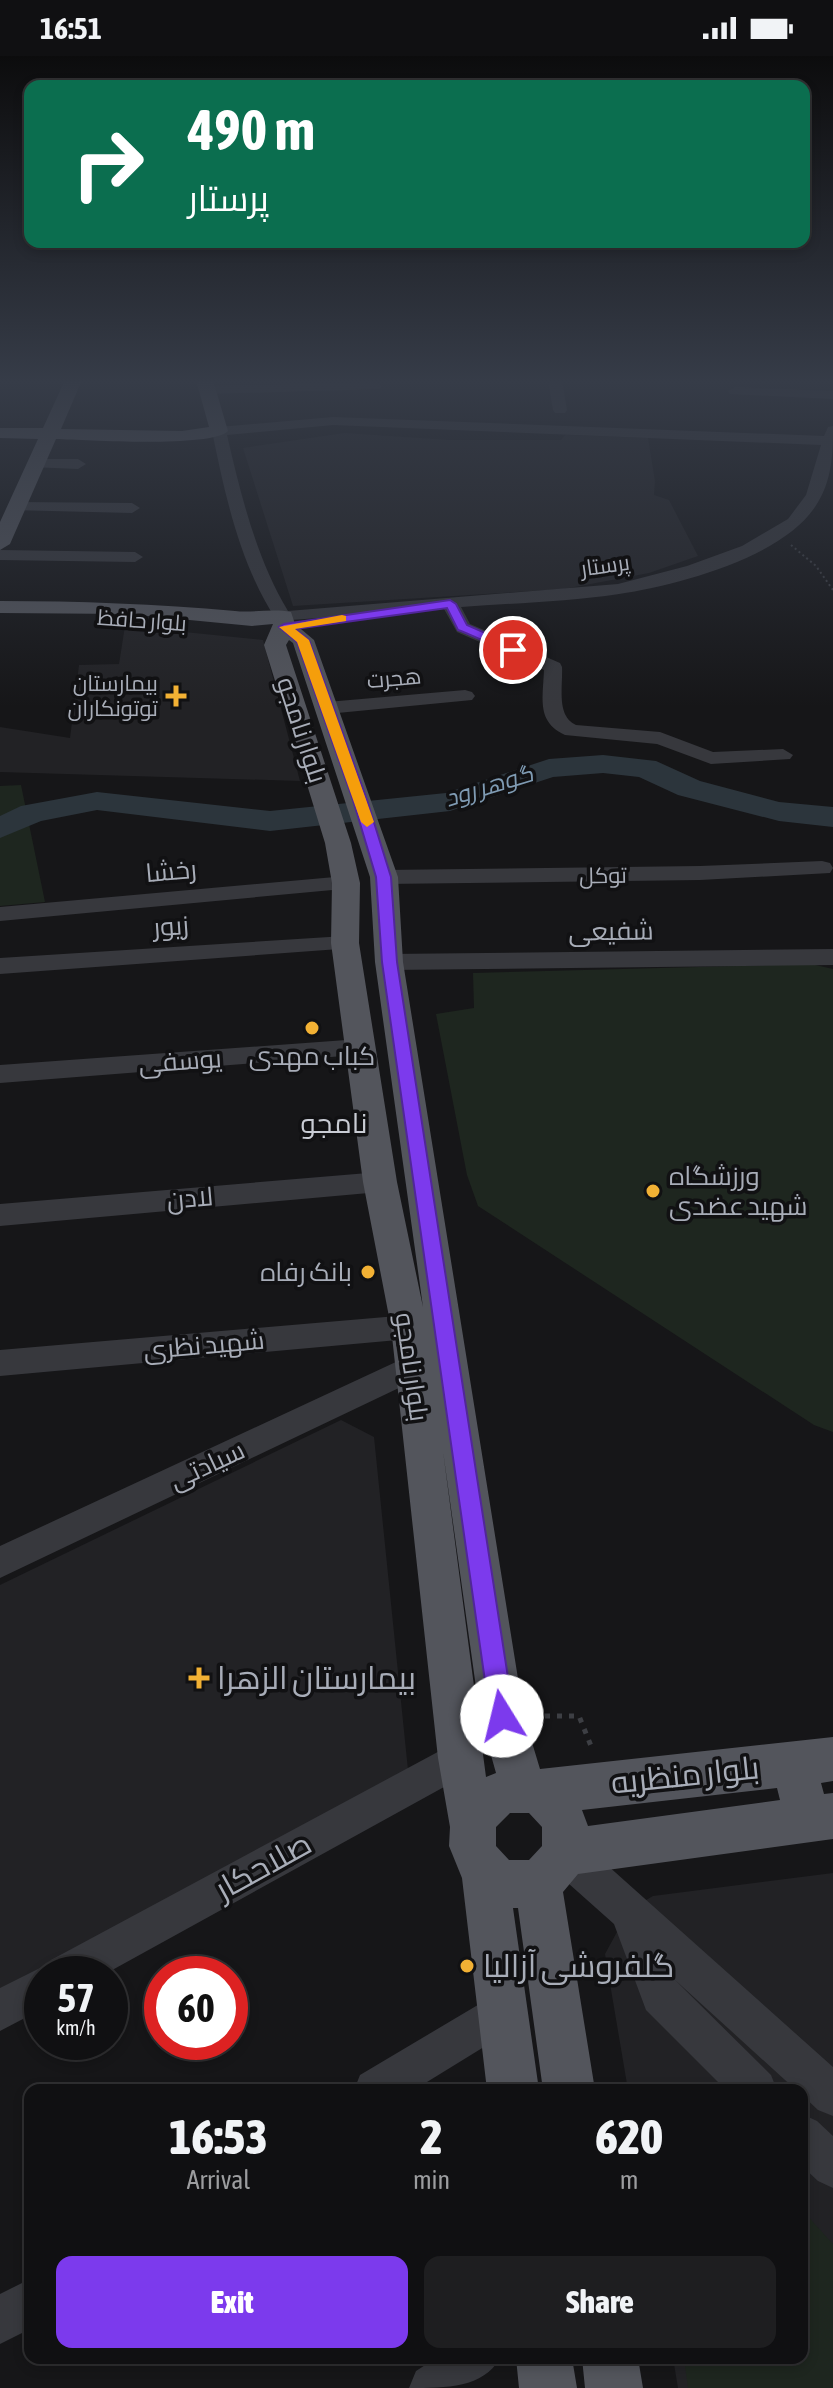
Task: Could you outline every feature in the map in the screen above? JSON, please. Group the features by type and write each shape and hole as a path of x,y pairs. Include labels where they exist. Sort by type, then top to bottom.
{"main road":[{"path":"0,544 8,503"},
{"name":"بلوار حافظ","path":"0,607 127,608 284,622"},
{"name":"بلوار حافظ","path":"0,616 119,617 238,628 284,622"},
{"name":"بلوار نامجو","path":"512,2084 479,1848 460,1758 409,1327 380,1182 345,943 346,883 355,840 360,800 303,640 284,622 275,645 325,803 355,840 384,877 389,962 502,1716 531,1790"},
{"path":"325,803 360,800"},
{"path":"439,1574 480,1570"},
{"path":"814,1761 820,1817"},
{"name":"بلوار منظریه","path":"531,1790 814,1761"},
{"path":"551,1868 515,1885 493,1876 479,1848 476,1817 491,1798 501,1792 531,1790 555,1807 565,1830 551,1868 569,2084"},
{"name":"بلوار منظریه","path":"551,1868 820,1817"},
{"path":"545,2364 548,2388"},
{"path":"611,2364 614,2388"}],"street":[{"path":"234,489 268,595 284,622"},
{"name":"پرستار","path":"284,622 440,604 618,589 670,578 715,563 776,535 806,509 816,489"},
{"path":"8,503 132,508"},
{"path":"0,555 135,557"},
{"path":"440,604 463,628 553,667 553,714 565,728 581,733 660,738 711,758 783,755"},
{"name":"هجرت","path":"327,708 465,696"},
{"name":"توکل","path":"384,877 822,868"},
{"name":"رخشا","path":"0,914 346,883"},
{"name":"زیور","path":"0,966 345,943"},
{"name":"شفیعی","path":"389,962 833,957"},
{"name":"یوسفی","path":"0,1074 360,1048"},
{"name":"لادن","path":"0,1215 380,1182"},
{"name":"شهید نظری","path":"0,1363 409,1327"},
{"name":"سیادتی","path":"0,1563 413,1367"},
{"name":"صلاحکار","path":"98,1956 460,1758"},
{"path":"551,1868 629,1910 833,2095"},
{"path":"629,1910 660,1996 750,2084"},
{"path":"0,2010 24,1997"},
{"path":"385,2084 503,2011"},
{"path":"808,2142 833,2166"},
{"path":"0,2321 24,2306"},
{"path":"433,2388 468,2364"}],"path":[{"path":"776,535 801,552 833,590"},
{"path":"502,1716 579,1716 606,1784"}],"shaded area":[{"path":"256,489 654,489 654,495 669,500 698,556 649,573 564,589 293,606"},
{"name":"بیمارستان توتونکاران","path":"125,626 263,640 300,781 0,772 0,727 70,738 79,665 119,664"},
{"path":"21,785 45,902 0,906 0,786"},
{"name":"ورزشگاه شهید عضدی","path":"811,964 833,969 833,1432 814,1425 478,1206 467,1175 436,1014 474,1008 473,973"},
{"name":"بیمارستان الزهرا","path":"341,1420 374,1437 408,1770 69,1956 24,1956 24,1981 0,1994 0,1585"},
{"path":"833,1873 833,2388 678,2388 674,2364 808,2364 808,2084 627,2084 605,1954 629,1910 653,1896"},
{"path":"808,2217 833,2244 833,2388 688,2388 685,2364 808,2364"}],"waterway":[{"name":"گوهر رود","path":"0,828 32,813 97,801 270,821 450,802 549,768 603,764 645,768 689,788 779,811 833,817"}],"slow traffic":[{"path":"342,618 284,627 303,640 367,822"}],"place":[{"name":"بیمارستان توتونکاران","path":"176,696"},
{"name":"کباب مهدی","path":"312,1028"},
{"name":"ورزشگاه شهید عضدی","path":"653,1191"},
{"name":"بانک رفاه","path":"368,1272"},
{"name":"بیمارستان الزهرا","path":"199,1678"},
{"name":"گلفروشی آزالیا","path":"467,1966"}],"district":[{"name":"نامجو","path":"334,1123"}],"route":[{"path":"502,1716 389,962 384,877 303,640 284,627 450,604 463,628 490,637 513,650"}]}
